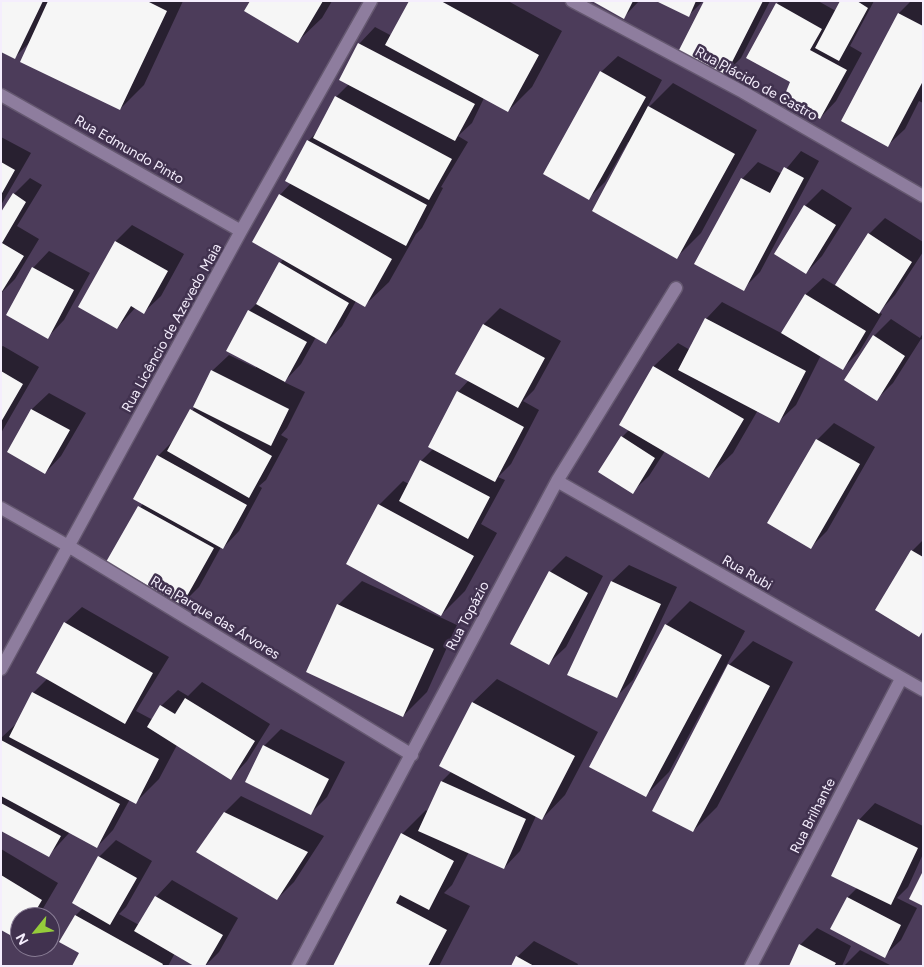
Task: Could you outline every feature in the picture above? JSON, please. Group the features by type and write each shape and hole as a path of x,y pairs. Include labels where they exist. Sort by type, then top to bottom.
{"street":[{"name":"Rua Licêncio de Azevedo Maia","path":"1,669 70,547 241,232 371,1"},
{"name":"Rua Plácido de Castro","path":"572,1 743,92 923,196"},
{"name":"Rua Edmundo Pinto","path":"1,95 241,232"},
{"name":"Rua Topázio","path":"298,966 557,481 676,288"},
{"name":"Rua Rubi","path":"557,481 923,690"},
{"name":"Rua Parque das Árvores","path":"1,508 70,547 412,755"},
{"name":"Rua Brilhante","path":"752,966 901,679"}],"building":[{"path":"1,1 43,1 15,59 1,52"},
{"path":"48,1 147,1 167,11 120,110 20,62"},
{"path":"250,1 323,1 298,43 244,11"},
{"path":"409,1 441,1 539,55 508,112 385,45"},
{"path":"592,1 633,1 624,19"},
{"path":"656,1 696,1 689,17"},
{"path":"704,1 763,1 725,76 678,52"},
{"path":"840,1 857,1 868,8 839,61 815,48"},
{"path":"776,3 822,29 810,50 847,70 820,119 783,99 790,82 746,58"},
{"path":"898,13 923,26 923,81 888,147 841,121"},
{"path":"358,43 475,104 455,141 339,80"},
{"path":"600,71 646,97 589,200 543,174"},
{"path":"335,96 452,159 429,200 313,138"},
{"path":"648,106 735,154 677,259 592,211"},
{"path":"307,140 427,205 406,246 285,181"},
{"path":"1,162 15,170 1,195"},
{"path":"784,167 804,178 744,291 694,264 741,178 770,193"},
{"path":"13,193 26,202 2,243 24,256 1,293 1,212"},
{"path":"279,194 392,259 365,307 252,242"},
{"path":"804,205 836,225 806,274 774,254"},
{"path":"868,233 912,262 879,314 835,285"},
{"path":"115,241 168,271 144,314 131,306 117,329 78,307"},
{"path":"279,262 349,303 326,344 256,304"},
{"path":"32,267 74,290 48,339 6,315"},
{"path":"805,294 866,331 843,370 781,333"},
{"path":"248,310 307,342 285,382 226,351"},
{"path":"705,318 806,371 779,423 678,370"},
{"path":"483,324 545,358 518,408 455,374"},
{"path":"873,335 905,356 877,401 844,380"},
{"path":"653,366 744,419 709,478 619,425"},
{"path":"211,370 289,409 271,446 193,407"},
{"path":"1,371 23,384 1,422"},
{"path":"457,391 524,427 495,482 428,447"},
{"path":"31,409 70,430 45,474 7,452"},
{"path":"190,409 272,456 249,498 167,451"},
{"path":"621,436 655,458 633,494 598,472"},
{"path":"816,439 860,464 811,549 767,523"},
{"path":"157,455 247,505 223,549 133,499"},
{"path":"420,460 490,497 468,539 399,501"},
{"path":"378,504 474,556 441,616 346,564"},
{"path":"138,506 214,548 182,605 106,562"},
{"path":"911,550 923,557 923,631 919,637 875,610"},
{"path":"549,571 588,593 549,665 510,644"},
{"path":"611,581 661,604 617,698 567,675"},
{"path":"337,604 434,649 403,717 306,672"},
{"path":"64,622 153,673 125,724 36,673"},
{"path":"665,624 722,655 646,797 589,767"},
{"path":"728,664 770,686 693,832 652,811"},
{"path":"32,692 159,759 136,804 9,737"},
{"path":"185,698 255,741 231,780 147,727 160,705 175,714"},
{"path":"472,702 575,756 542,820 439,766"},
{"path":"1,740 120,804 97,848 1,796"},
{"path":"263,745 329,779 311,815 245,782"},
{"path":"441,781 526,819 504,869 418,831"},
{"path":"1,803 61,836 49,857 1,831"},
{"path":"224,812 308,852 277,900 196,852"},
{"path":"858,819 918,848 891,905 831,876"},
{"path":"401,833 454,861 429,910 400,895 396,903 447,930 428,966 333,966"},
{"path":"98,856 137,878 110,925 72,903"},
{"path":"923,871 923,906 909,899"},
{"path":"1,875 42,900 38,907 10,907 10,935 1,930"},
{"path":"155,896 223,935 205,966 194,966 134,931"},
{"path":"847,897 901,925 885,958 830,929"},
{"path":"75,915 163,964 162,966 72,966 79,953 60,943"},
{"path":"799,944 836,963 834,966 789,966"},
{"path":"516,956 534,966 511,966"}]}
